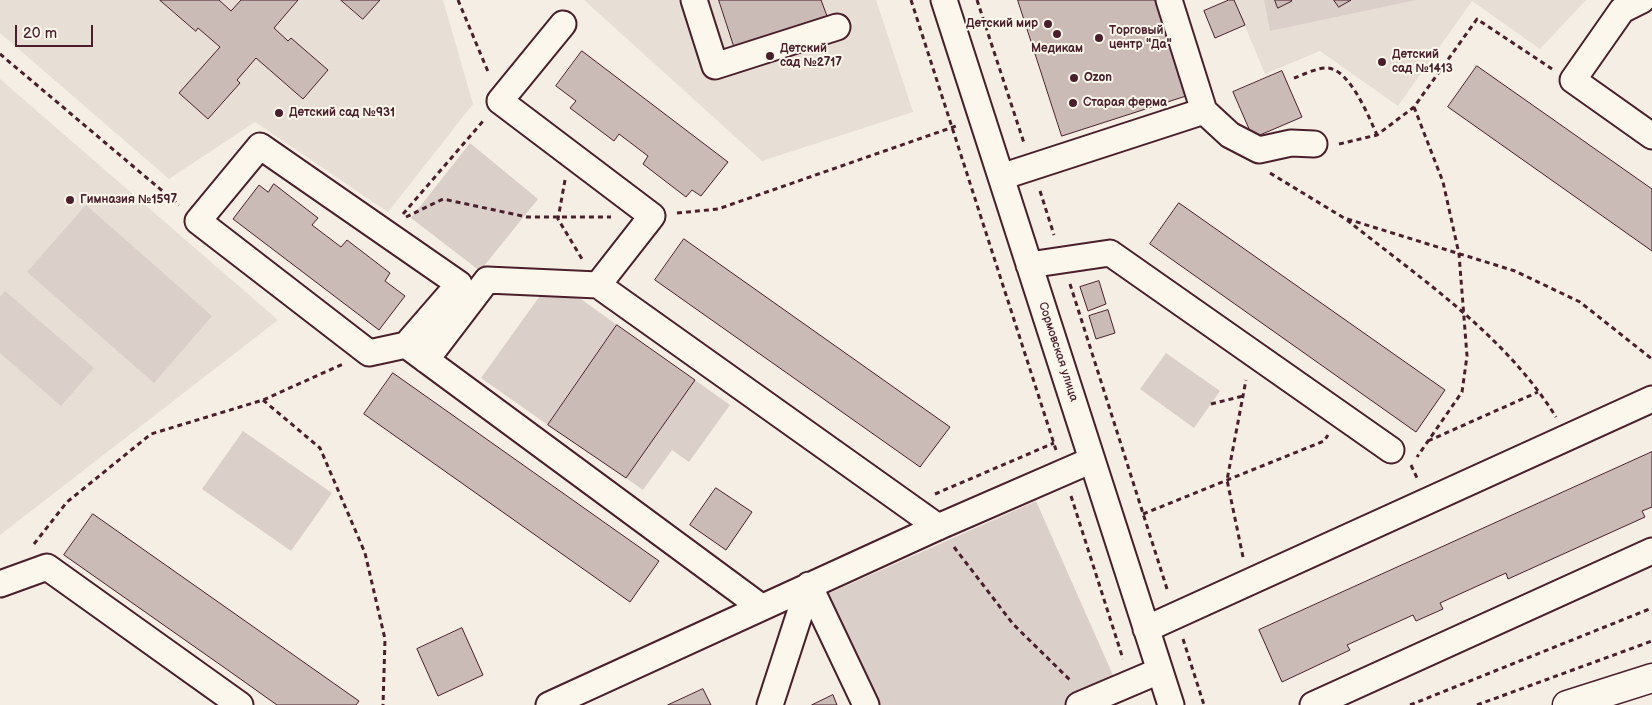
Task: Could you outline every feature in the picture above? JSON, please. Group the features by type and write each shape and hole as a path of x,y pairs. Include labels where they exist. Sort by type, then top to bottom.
{"main road":[{"path":"1567,705 1652,678"}],"street":[{"path":"694,0 715,66 836,27"},
{"name":"Сормовская улица","path":"944,0 1171,705"},
{"path":"1169,0 1204,111 1230,135 1259,150 1291,143 1314,144"},
{"path":"1642,0 1622,10 1573,80 1652,136"},
{"path":"563,24 500,101 652,216 598,285"},
{"path":"1001,177 1204,111"},
{"path":"260,146 459,284 406,344 369,353 198,221 260,146"},
{"path":"1029,265 1110,252 1391,450"},
{"path":"426,360 487,280 598,285 938,527"},
{"path":"406,344 761,607"},
{"path":"1146,629 1652,399"},
{"path":"549,705 809,585 1092,460"},
{"path":"1313,705 1652,551"},
{"path":"0,584 47,567 240,705"},
{"path":"770,705 809,585"},
{"path":"809,585 866,705"},
{"path":"1085,702 1159,671"}],"path":[{"path":"396,222 500,101 458,0"},
{"path":"911,0 1131,683"},
{"path":"977,0 1204,705"},
{"path":"1314,144 1336,144 1377,135 1414,107 1477,19 1538,62 1573,80"},
{"path":"0,54 198,221"},
{"path":"1294,78 1327,68 1340,73 1362,101 1377,135"},
{"path":"1391,450 1411,465 1462,392 1467,356 1459,254 1443,182 1414,107"},
{"path":"368,221 396,222 443,199 527,217 558,219 652,216 718,209 964,124"},
{"path":"570,153 558,219 598,285"},
{"path":"1268,172 1344,218 1464,314 1517,363 1555,415 1565,438"},
{"path":"1344,218 1515,271 1580,302 1652,359"},
{"path":"1248,582 1227,480 1251,352"},
{"path":"32,546 67,502 151,434 263,400 369,353"},
{"path":"1428,441 1538,392"},
{"path":"1211,404 1242,396"},
{"path":"263,400 320,448 364,553 385,639 383,705"},
{"path":"1143,514 1324,441 1342,416"},
{"path":"932,495 1054,443"},
{"path":"938,527 1013,624 1085,702"},
{"path":"1410,705 1652,608"},
{"path":"1478,705 1652,641"}],"shaded area":[{"name":"Детский сад №931","path":"0,0 443,0 473,104 388,212 255,122 169,179 0,33"},
{"name":"Детский сад №2717","path":"584,0 876,0 913,112 762,161"},
{"name":"Детский сад №1413","path":"1234,0 1586,0 1540,49 1472,1 1398,106 1320,51 1265,74"},
{"path":"1264,0 1416,0 1270,31"},
{"name":"Гимназия №1597","path":"0,79 278,320 0,535"},
{"path":"470,143 538,199 480,271 411,218"},
{"path":"86,205 212,316 154,383 27,272"},
{"path":"560,284 617,325 548,425 481,378 542,293"},
{"path":"5,291 94,368 61,406 0,353 0,297"},
{"path":"1166,353 1220,391 1194,428 1140,389"},
{"path":"695,380 730,405 689,462 672,450 643,490 626,478"},
{"path":"243,431 332,493 291,551 202,489"},
{"path":"1036,501 1116,682 1065,705 872,705 823,596"}],"building":[{"path":"160,0 219,0 231,11 241,0 298,0 274,28 288,41 291,38 328,70 303,99 256,58 237,80 240,83 208,119 179,93 220,47 198,28 196,31"},
{"path":"341,0 380,0 363,19"},
{"path":"719,0 821,0 827,16 734,46"},
{"name":"Торговый центр \"Да\"","path":"1018,0 1155,0 1186,96 1062,136"},
{"path":"1229,0 1234,0 1245,25 1215,38 1204,11"},
{"path":"1275,0 1291,0 1292,1 1278,8"},
{"path":"1334,0 1351,0 1339,7"},
{"path":"582,51 728,162 701,196 692,190 686,197 643,164 648,156 619,134 614,141 570,108 576,101 556,86"},
{"path":"1477,66 1652,189 1652,251 1448,107"},
{"path":"1282,71 1302,117 1253,138 1233,92"},
{"path":"274,184 318,218 312,225 341,247 347,240 390,273 385,281 405,296 379,330 233,219 259,185 268,192"},
{"path":"1179,203 1445,390 1416,432 1150,244"},
{"path":"684,239 950,427 920,467 655,280"},
{"path":"1099,281 1106,304 1088,311 1080,287"},
{"path":"1108,310 1115,333 1096,339 1089,316"},
{"path":"617,325 695,380 626,478 548,425"},
{"path":"393,373 659,561 630,602 364,414"},
{"path":"1652,452 1652,507 1642,511 1645,517 1508,579 1506,573 1440,603 1443,609 1416,621 1413,615 1347,645 1350,650 1282,682 1259,630"},
{"path":"716,488 752,512 726,550 690,525"},
{"path":"93,514 359,701 356,705 277,705 64,555"},
{"path":"462,628 483,675 438,696 417,649"},
{"path":"703,689 711,705 668,705"},
{"path":"833,695 837,705 812,705"}],"place":[{"name":"Детский мир","path":"1048,24"},
{"name":"Медикам","path":"1057,34"},
{"name":"Торговый центр \"Да\"","path":"1099,38"},
{"name":"Детский сад №2717","path":"770,56"},
{"name":"Детский сад №1413","path":"1382,62"},
{"name":"Ozon","path":"1074,78"},
{"name":"Старая ферма","path":"1073,103"},
{"name":"Детский сад №931","path":"279,113"},
{"name":"Гимназия №1597","path":"70,200"}]}
